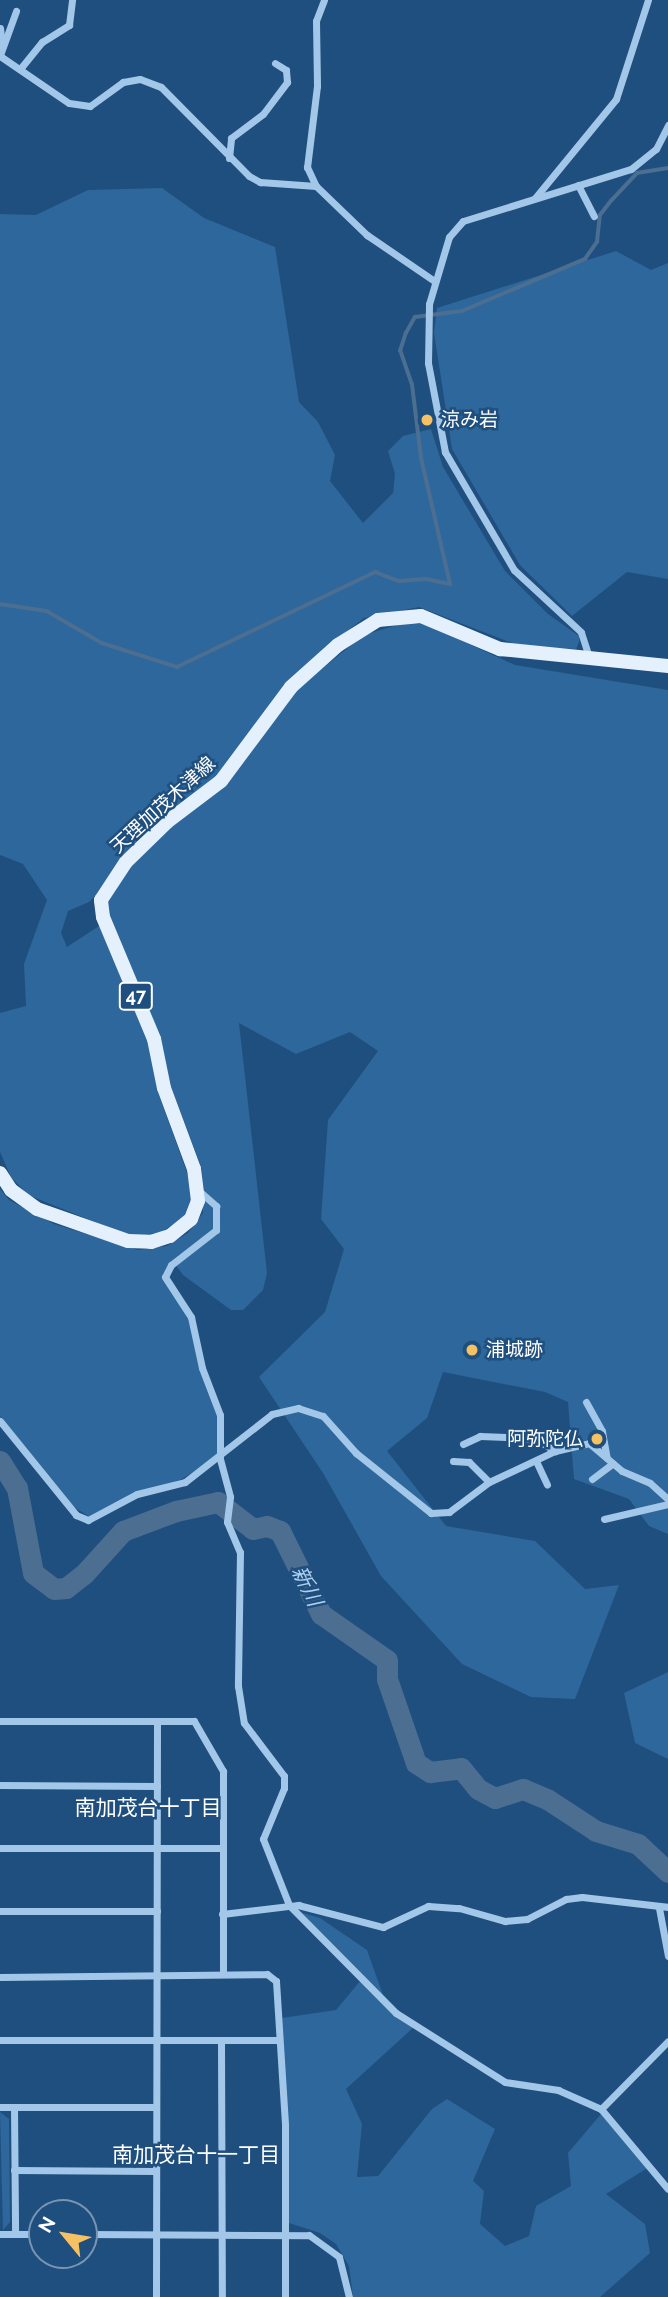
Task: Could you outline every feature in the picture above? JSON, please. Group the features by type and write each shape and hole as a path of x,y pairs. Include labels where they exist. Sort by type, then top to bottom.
{"main road":[{"name":"天理加茂木津線","path":"199,1191 164,1088 154,1039 100,909 109,882 167,822 231,771 291,687 338,645 378,620 421,616 500,649 668,666"},
{"path":"0,1173 11,1190 37,1209 139,1243 185,1227 195,1211 199,1191"}],"street":[{"path":"20,69 42,43 69,25 72,0"},
{"path":"324,0 316,21 317,86 307,147 307,167 316,186 367,235 433,280"},
{"path":"534,198 617,99 648,0"},
{"path":"0,55 16,11"},
{"path":"0,27 0,55"},
{"path":"0,55 69,103 90,106 123,82 140,79 160,87 229,158 260,182 316,186"},
{"path":"229,158 231,138 263,114 283,90 286,70 275,63"},
{"path":"589,657 581,632 514,570 445,452 428,363 429,304 433,280 449,237 463,221 626,171 646,159 668,125"},
{"path":"578,185 594,216"},
{"path":"199,1191 216,1206 216,1230 171,1265 165,1277 195,1328 202,1368 220,1415 220,1459 230,1497 228,1522 240,1552 236,1620 244,1723 284,1776 285,1788 267,1819 263,1839 289,1905 396,2013 505,2081 558,2090 601,2109 668,2189"},
{"path":"586,1402 602,1431 610,1461"},
{"path":"0,1421 76,1515 88,1520 137,1494 185,1482 220,1459 272,1414 298,1408 317,1411 356,1453 431,1513 460,1507 489,1482 555,1451 589,1443 668,1501"},
{"path":"463,1444 480,1436 506,1437 541,1442 555,1451"},
{"path":"453,1461 469,1462 489,1482"},
{"path":"536,1461 547,1485"},
{"path":"592,1479 610,1461"},
{"path":"604,1519 668,1501"},
{"path":"0,1721 194,1721 223,1771 223,1974"},
{"path":"156,2297 157,1721"},
{"path":"0,1785 157,1786"},
{"path":"0,1849 223,1848"},
{"path":"222,1914 289,1905 383,1927 428,1906 459,1908 505,1921 527,1920 566,1899 583,1897 668,1907"},
{"path":"659,1908 668,1956"},
{"path":"0,1911 157,1911"},
{"path":"0,1977 267,1974 276,1981 285,2125 285,2297"},
{"path":"0,2040 278,2040"},
{"path":"221,2041 222,2297"},
{"path":"601,2109 668,2041"},
{"path":"0,2107 156,2106"},
{"path":"14,2107 15,2234"},
{"path":"14,2170 156,2171"},
{"path":"0,2234 28,2234"},
{"path":"98,2234 309,2235 333,2250 346,2273 349,2297"}],"shaded area":[{"path":"162,188 204,218 275,247 299,402 318,422 335,455 330,481 363,523 393,493 395,474 388,451 403,436 431,429 443,467 505,571 548,614 579,636 579,642 576,649 520,646 419,607 364,618 328,646 232,763 89,902 68,911 61,933 67,947 102,924 150,1041 158,1092 191,1184 191,1204 184,1219 159,1233 130,1236 28,1195 11,1177 0,1152 0,1013 26,1006 24,964 47,900 23,864 0,855 0,214 36,215 88,190"},
{"path":"616,251 651,270 668,263 668,579 627,572 572,616 520,565 452,449 434,333 437,308"},
{"path":"407,622 427,625 515,665 668,690 668,1534 649,1526 629,1499 574,1479 568,1402 545,1392 443,1372 427,1418 387,1451 446,1526 535,1541 585,1589 619,1585 575,1699 531,1697 462,1664 381,1576 323,1473 259,1377 325,1312 344,1249 321,1219 328,1120 378,1051 350,1032 296,1054 239,1023 267,1273 263,1290 243,1310 231,1310 183,1275 173,1261 163,1275 193,1328 217,1415 218,1456 182,1479 90,1517 69,1504 0,1416 0,1189 9,1200 54,1224 138,1250 167,1246 188,1233 203,1213 202,1169 105,911 113,885 289,695 364,635"},
{"path":"668,1672 668,1759 635,1743 624,1693"},
{"path":"299,1912 320,1918 367,1950 383,1995 314,1934"},
{"path":"361,1980 415,2026 346,2089 362,2124 357,2177 378,2176 432,2109 447,2099 495,2129 473,2181 484,2191 480,2224 505,2246 529,2236 536,2206 571,2186 568,2153 601,2114 649,2167 606,2194 645,2224 650,2253 600,2297 353,2297 349,2266 336,2244 320,2233 289,2223 282,2018 336,2010"},
{"path":"0,2112 9,2119 10,2222 3,2230"}],"waterway":[{"path":"0,604 47,611 102,643 177,667 375,572 399,581 426,579 450,584 421,458 412,385 400,351 406,333 415,317 462,311 585,259 597,242 600,215 611,201 637,173 668,168"},
{"name":"新川","path":"0,1461 17,1488 33,1573 54,1589 66,1588 84,1574 123,1531 176,1511 218,1502 253,1529 267,1526 280,1531 321,1614 387,1660 387,1679 416,1763 430,1772 461,1768 478,1789 495,1798 523,1789 547,1799 596,1831 638,1844 668,1872"}],"place":[{"name":"涼み岩","path":"427,420"},
{"name":"浦城跡","path":"472,1350"},
{"name":"阿弥陀仏","path":"597,1439"}],"district":[{"name":"南加茂台十丁目","path":"148,1808"},
{"name":"南加茂台十一丁目","path":"196,2155"}]}
